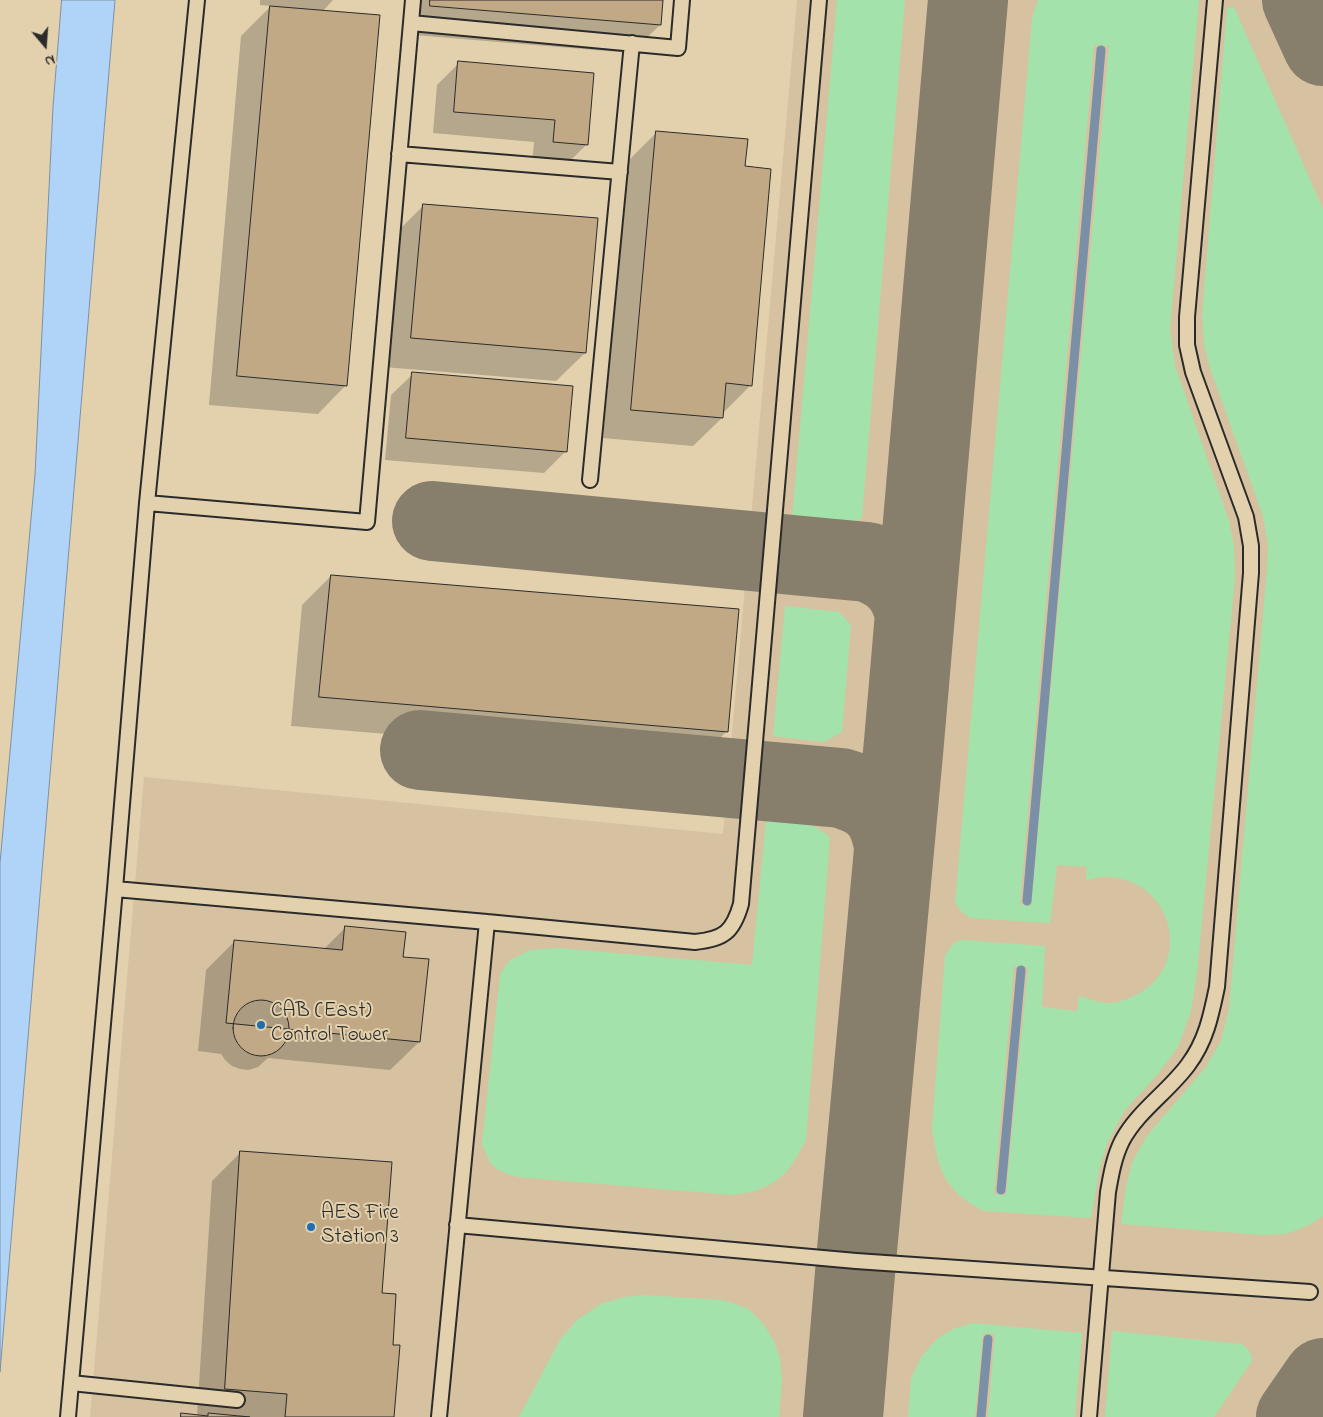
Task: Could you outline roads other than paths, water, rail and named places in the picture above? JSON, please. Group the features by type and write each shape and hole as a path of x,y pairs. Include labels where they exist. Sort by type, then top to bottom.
{"lane":[{"path":"68,1417 147,503 197,0"},
{"path":"147,503 367,522 413,0"},
{"path":"411,23 678,48 682,0"},
{"path":"115,890 695,942 713,940 726,933 736,920 741,904 819,0"},
{"path":"1088,1417 1108,1192 1112,1166 1122,1141 1137,1120 1188,1065 1202,1042 1211,1018 1217,987 1249,592 1251,546 1246,517 1193,372 1187,345 1187,317 1215,0"},
{"path":"590,480 632,43"},
{"path":"399,154 620,172"},
{"path":"439,1417 487,922"},
{"path":"457,1225 856,1261 1310,1292"},
{"path":"71,1383 237,1400"}],"water":[{"path":"62,0 115,0 0,1372 0,863 35,475 53,107"}],"waterway":[{"path":"1027,901 1101,50"},
{"path":"1001,1190 1021,970"},
{"path":"981,1417 988,1339"}],"place":[{"name":"CAB (East) Control Tower","path":"261,1025"},
{"name":"AES Fire Station 3","path":"311,1227"}]}
